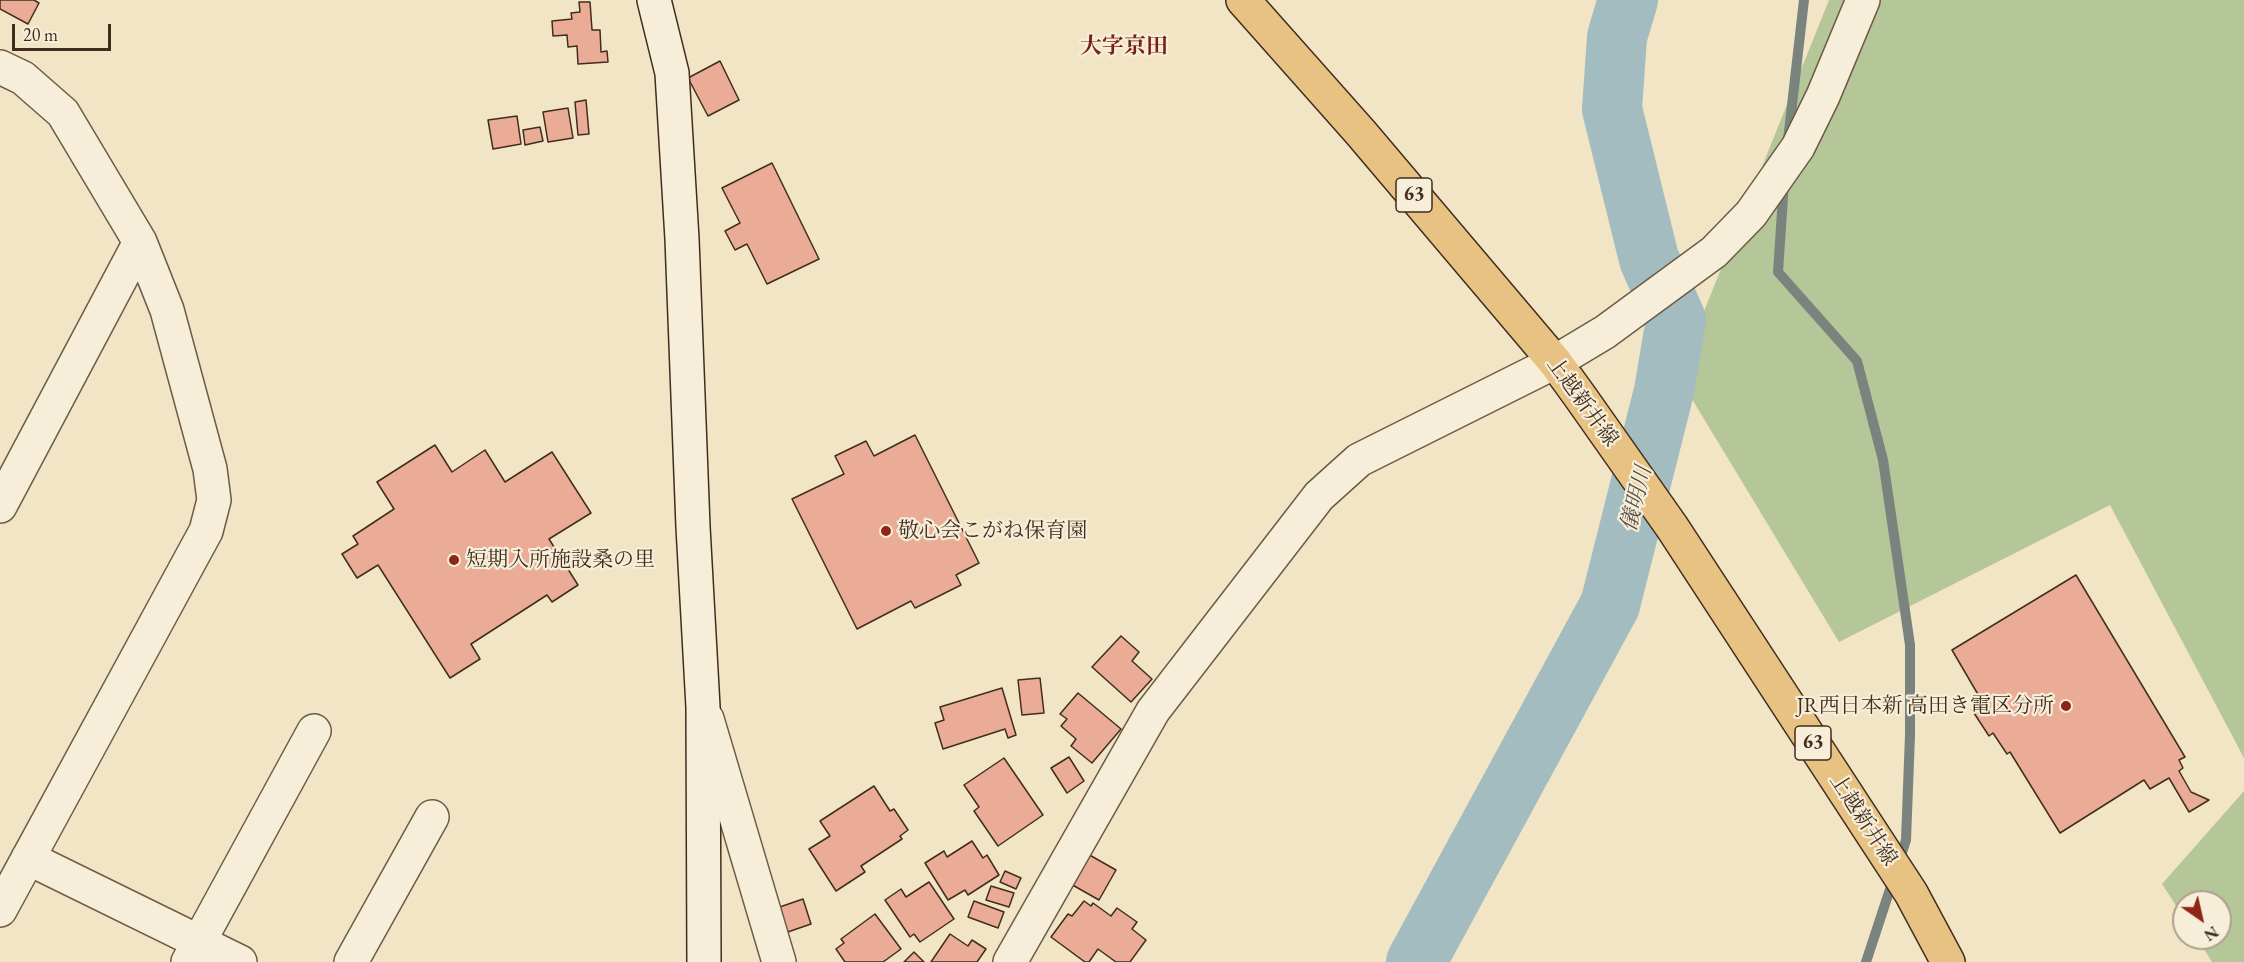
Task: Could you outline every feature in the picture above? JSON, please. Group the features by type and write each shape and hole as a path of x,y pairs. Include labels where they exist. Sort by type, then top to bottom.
{"main road":[{"name":"上越新井線","path":"1243,0 1361,133 1555,362 1672,527 1911,893 1948,962"}],"street":[{"path":"654,0 672,73 682,239 693,527 704,707 704,962"},
{"path":"1010,962 1153,711 1319,496 1359,460 1555,362 1605,332 1714,252 1751,214 1798,147 1823,96 1863,0"},
{"path":"0,67 23,78 63,113 140,242 166,310 210,469 214,500 206,531 0,910"},
{"path":"0,506 140,242"},
{"path":"704,707 779,962"},
{"path":"193,952 314,731"},
{"path":"351,962 432,817"},
{"path":"28,858 193,952 240,962"}],"green space":[{"path":"1829,0 2244,0 2244,758 2110,505 1839,642 1678,376"},
{"path":"2244,791 2244,962 2212,962 2204,950 2232,950 2232,890 2172,890 2172,899 2162,884"}],"building":[{"path":"0,0 34,0 39,3 28,24 0,9"},
{"path":"579,2 590,2 592,30 600,30 601,52 607,51 608,62 578,64 577,46 568,47 567,35 553,36 552,21 572,19 571,13 580,12"},
{"path":"720,61 739,100 708,116 688,78"},
{"path":"586,100 589,134 578,135 575,102"},
{"path":"568,108 573,138 548,142 543,112"},
{"path":"517,116 521,144 493,149 488,120"},
{"path":"540,127 543,141 525,145 523,130"},
{"path":"772,163 819,259 767,284 747,244 735,250 725,231 740,223 722,188"},
{"name":"敬心会こがね保育園","path":"915,435 979,563 956,575 961,585 915,608 911,601 857,629 792,499 844,474 835,456 866,441 874,456"},
{"name":"短期入所施設桑の里","path":"435,445 452,472 485,450 505,482 552,452 591,513 549,539 578,585 552,602 547,595 471,644 480,659 450,678 378,565 357,578 342,554 358,544 353,536 394,509 377,482"},
{"name":"JR西日本新 高田き電区分所","path":"2076,575 2185,757 2179,760 2183,768 2179,771 2191,792 2209,800 2189,812 2169,778 2150,789 2144,780 2060,833 2010,752 2007,754 1993,733 1989,736 1972,710 1983,703 1952,650"},
{"path":"1121,636 1139,652 1132,661 1152,679 1131,702 1092,667"},
{"path":"1040,678 1044,713 1022,715 1018,680"},
{"path":"1002,688 1016,735 1008,738 1005,729 943,749 935,723 944,720 940,707"},
{"path":"1078,693 1121,729 1092,763 1071,746 1076,739 1061,726 1067,719 1060,714"},
{"path":"1069,757 1084,781 1067,793 1051,768"},
{"path":"1004,758 1043,815 998,846 974,811 979,807 964,785"},
{"path":"874,786 890,811 894,809 908,830 900,836 902,839 861,866 865,872 836,891 809,849 830,836 820,821"},
{"path":"972,841 983,858 987,855 999,875 968,895 965,890 948,900 925,863 944,851 947,857"},
{"path":"1086,853 1116,870 1099,900 1069,883"},
{"path":"1005,871 1021,878 1016,889 1000,882"},
{"path":"929,882 954,919 920,942 914,934 910,937 885,900 901,889 906,897"},
{"path":"991,886 1014,893 1009,907 986,900"},
{"path":"803,899 811,924 782,934 774,909"},
{"path":"974,901 1004,912 998,928 968,917"},
{"path":"1084,901 1091,906 1093,903 1111,916 1117,908 1137,922 1132,929 1146,940 1130,962 1116,962 1098,949 1089,962 1085,962 1051,937 1068,914 1072,916"},
{"path":"875,914 901,949 883,962 845,962 836,949 844,943 841,939"},
{"path":"950,934 968,946 972,940 986,949 977,962 931,962"},
{"path":"914,952 924,962 904,962"}],"waterway":[{"name":"儀明川","path":"1416,962 1610,605 1664,391 1676,320 1649,259 1612,109 1617,37 1628,0"},
{"path":"1788,140 1804,0"},
{"path":"1784,182 1778,272 1857,361 1883,460 1910,645 1910,735 1906,840 1899,862"},
{"path":"1866,962 1894,877"}],"place":[{"name":"敬心会こがね保育園","path":"886,531"},
{"name":"短期入所施設桑の里","path":"454,560"},
{"name":"JR西日本新 高田き電区分所","path":"2066,706"}],"district":[{"name":"大字京田","path":"1124,47"}]}
